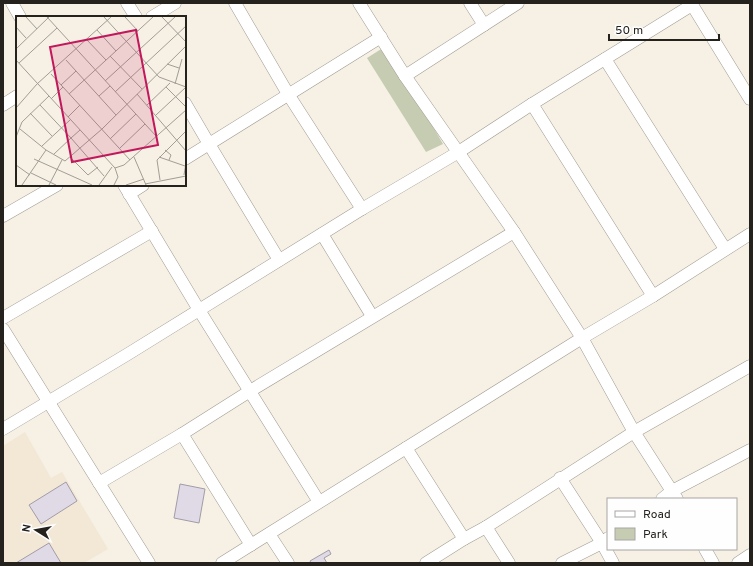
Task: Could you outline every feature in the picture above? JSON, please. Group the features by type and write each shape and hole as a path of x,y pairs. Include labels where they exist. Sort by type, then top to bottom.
{"street":[{"path":"12,3 19,16"},
{"path":"127,3 135,16"},
{"path":"154,16 175,3"},
{"path":"235,3 288,94 362,209"},
{"path":"359,3 405,76 514,232 582,338 634,432 675,495"},
{"path":"470,3 484,25"},
{"path":"405,76 518,3"},
{"path":"3,429 362,209 458,153 532,104 692,4 750,99"},
{"path":"186,158 381,37"},
{"path":"605,59 725,249"},
{"path":"3,105 16,97"},
{"path":"532,104 653,296"},
{"path":"186,105 279,260"},
{"path":"3,216 55,186"},
{"path":"140,186 127,189 199,310 319,502"},
{"path":"3,318 152,231"},
{"path":"99,483 182,434 372,316 514,232"},
{"path":"322,234 372,316"},
{"path":"222,563 582,338 653,296 750,234"},
{"path":"3,329 149,563"},
{"path":"426,563 486,527 560,478 634,432 750,366"},
{"path":"182,434 251,545"},
{"path":"406,448 464,539"},
{"path":"665,498 675,495 750,450"},
{"path":"560,478 605,540 562,563"},
{"path":"486,527 509,563"},
{"path":"269,534 288,563"},
{"path":"608,550 613,563"},
{"path":"706,550 713,563"},
{"path":"738,563 750,555"}],"shaded area":[{"path":"25,432 51,478 62,472 108,549 84,563 3,563 3,446"}],"green space":[{"path":"386,46 443,144 426,152 367,58"}],"building":[{"path":"66,482 77,501 41,524 29,505"},
{"path":"180,484 205,489 199,523 174,518"},
{"path":"49,543 61,563 16,563"},
{"path":"329,550 331,554 324,558 327,563 311,563 310,561"}]}
